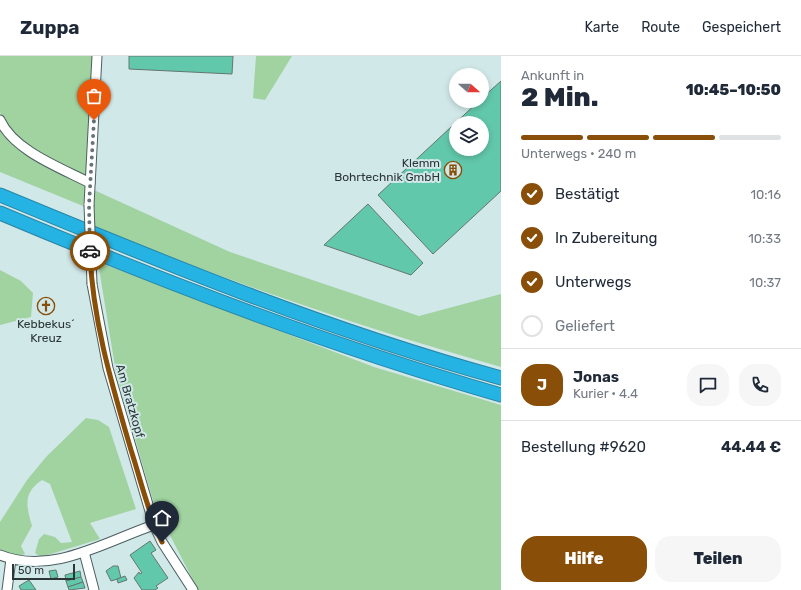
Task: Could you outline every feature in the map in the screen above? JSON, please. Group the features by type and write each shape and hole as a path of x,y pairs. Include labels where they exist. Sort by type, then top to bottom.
{"highway":[{"path":"0,195 177,268 295,312 444,362 501,378"},
{"path":"0,213 172,283 294,329 373,356 501,395"}],"street":[{"name":"Am Bratzkopf","path":"97,56 89,205 92,284 108,368 154,525 162,542 193,590"},
{"path":"0,120 4,130 23,147 90,183"},
{"path":"0,555 11,559 40,561 84,552 113,543 132,533 154,525"},
{"path":"84,552 94,590"},
{"path":"7,590 11,559"}],"green space":[{"path":"0,56 93,56 87,179 35,152 12,134 4,123 0,111"},
{"path":"256,56 292,56 265,100 253,98"},
{"path":"0,125 3,130 86,186 83,206 0,172"},
{"path":"94,190 230,252 419,316 501,294 501,367 346,320 193,266 93,226"},
{"path":"98,262 374,367 501,405 501,590 198,590 154,504 116,373"},
{"path":"0,270 21,281 33,293 31,317 0,325"},
{"path":"86,418 98,420 109,427 136,509 90,523 100,539 41,557 35,553 39,539 44,534 55,537 61,543 72,542 50,484 42,480 36,485 29,495 28,512 32,526 21,546 25,554 14,557 0,552 0,522 27,480 46,457"}],"building":[{"path":"129,56 233,56 232,74 129,69"},
{"name":"Klemm Bohrtechnik GmbH","path":"501,81 501,191 433,254 378,195 449,129 449,156 489,156 489,116 463,116 471,108 489,108 489,92"},
{"name":"Klemm Bohrtechnik GmbH","path":"368,204 423,263 411,275 324,245"},
{"path":"150,541 156,550 151,553 168,578 156,586 158,588 155,590 142,590 134,578 139,572 140,574 142,573 130,555"},
{"path":"113,566 118,566 121,578 111,581 106,571"},
{"path":"56,570 58,577 51,579 49,571"},
{"path":"80,571 81,577 66,581 65,575"},
{"path":"125,576 127,580 118,583 117,579"},
{"path":"81,577 83,582 68,587 66,581"},
{"path":"29,580 36,590 21,590 19,586"},
{"path":"83,582 85,588 69,590 68,587"}],"way so far":[{"path":"90,251 89,205 94,120"}],"place":[{"name":"Klemm Bohrtechnik GmbH","path":"453,170"},
{"name":"Kebbekus´ Kreuz","path":"46,306"}],"route":[{"path":"90,251 92,284 108,368 154,525 162,542"}]}
